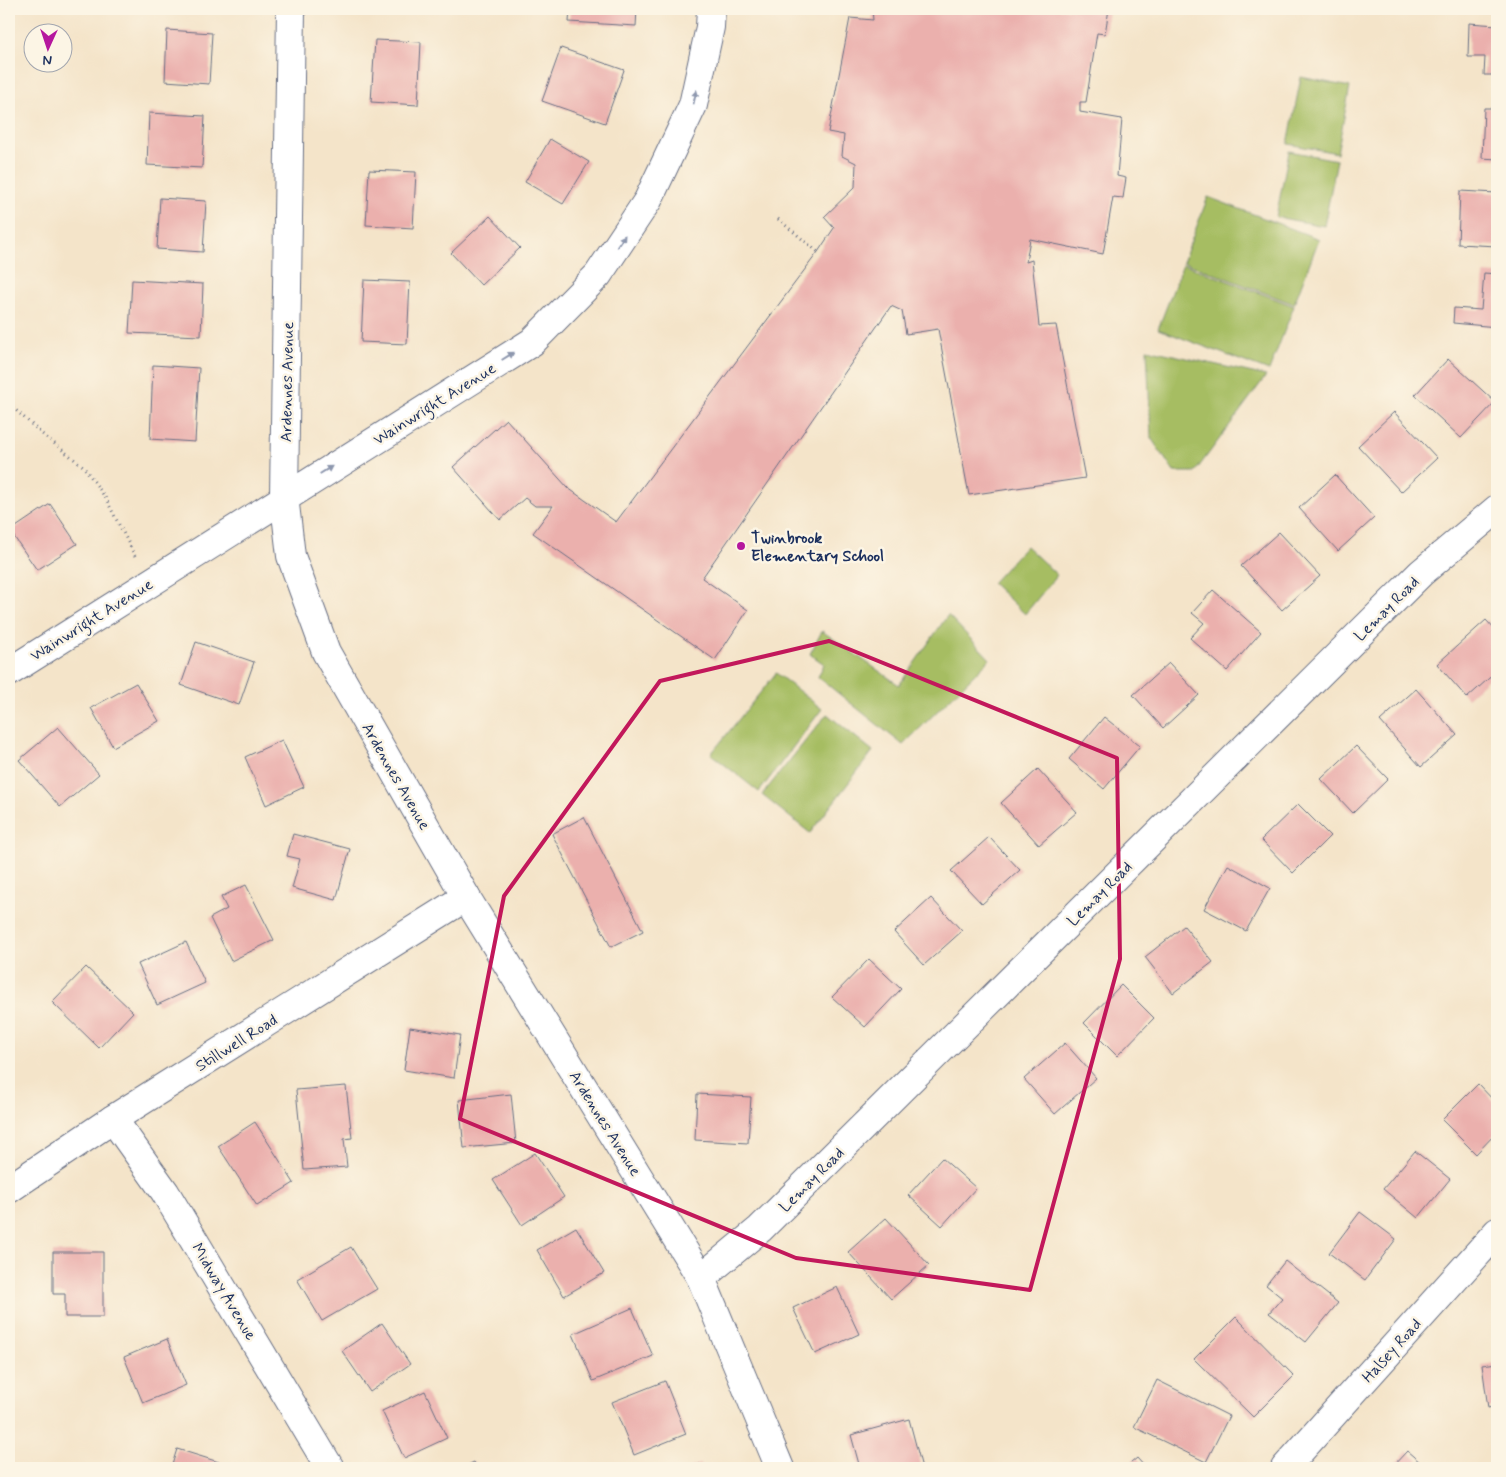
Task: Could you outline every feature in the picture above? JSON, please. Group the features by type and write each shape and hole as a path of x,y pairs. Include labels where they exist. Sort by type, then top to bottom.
{"street":[{"name":"Ardennes Avenue","path":"291,9 284,496 291,556 326,652 466,897 701,1278 780,1468"},
{"name":"Wainwright Avenue","path":"9,672 284,496 532,342 598,275 648,200 693,105 710,28 711,9"},
{"name":"Lemay Road","path":"701,1278 760,1230 1421,573 1497,509"},
{"name":"Stillwell Road","path":"9,1189 113,1119 466,897"},
{"name":"Midway Avenue","path":"113,1119 165,1192 330,1468"},
{"name":"Halsey Road","path":"1286,1468 1497,1232"}],"path":[{"path":"778,220 818,252"},
{"path":"9,404 42,434 82,466 105,497 148,583"}],"highlighted area":[{"path":"829,641 1117,758 1120,959 1030,1290 796,1258 460,1119 504,896 660,681"}],"green space":[{"path":"1301,77 1350,87 1337,153 1288,144"},
{"path":"1289,151 1337,160 1324,226 1276,217"},
{"path":"1208,197 1319,239 1294,304 1183,262"},
{"path":"1183,264 1294,306 1269,371 1158,329"},
{"path":"1147,349 1266,376 1195,472 1174,472 1151,438"},
{"path":"1026,546 1057,575 1025,614 992,583"},
{"path":"948,615 990,659 903,745 818,677 824,664 810,654 822,631 899,685"},
{"path":"776,673 822,709 759,792 711,754"},
{"path":"827,714 873,751 810,833 762,795"}],"building":[{"path":"570,9 637,9 636,26 569,22"},
{"name":"Twinbrook Elementary School","path":"872,9 1109,9 1105,34 1097,33 1086,102 1080,102 1080,112 1122,119 1117,176 1126,178 1123,198 1113,197 1103,254 1030,239 1026,262 1032,260 1039,326 1056,325 1085,478 969,495 938,329 906,334 902,311 891,306 702,578 748,610 715,660 533,533 553,506 535,506 525,498 500,520 453,467 506,419 568,488 616,522 818,252 834,228 824,217 855,187 856,163 842,156 844,135 828,132 850,18 873,20"},
{"path":"9,17 13,18 10,69 9,69"},
{"path":"1469,23 1497,25 1497,75 1484,75 1485,57 1468,57"},
{"path":"167,30 212,33 209,84 165,81"},
{"path":"375,40 421,42 418,105 371,102"},
{"path":"561,48 624,70 605,123 542,101"},
{"path":"1484,108 1497,108 1497,159 1482,158"},
{"path":"149,113 205,116 202,168 147,165"},
{"path":"550,139 589,162 563,204 525,182"},
{"path":"369,170 416,172 413,228 366,225"},
{"path":"1460,191 1497,193 1497,246 1458,244"},
{"path":"160,198 206,201 203,252 157,249"},
{"path":"490,216 520,248 481,285 451,253"},
{"path":"1484,273 1497,274 1497,327 1453,323 1454,308 1481,310"},
{"path":"132,280 203,284 201,336 129,333"},
{"path":"364,280 410,282 407,344 361,342"},
{"path":"1448,359 1495,402 1461,438 1415,395"},
{"path":"153,365 199,368 195,442 150,439"},
{"path":"1394,412 1437,458 1401,492 1358,446"},
{"path":"1335,475 1374,518 1338,551 1299,508"},
{"path":"50,504 77,544 37,570 10,531"},
{"path":"1279,532 1320,576 1282,610 1241,566"},
{"path":"1213,590 1261,632 1227,671 1190,638 1204,623 1192,613"},
{"path":"1486,620 1497,632 1497,671 1467,698 1437,664"},
{"path":"196,642 254,662 239,705 181,685"},
{"path":"1169,663 1199,695 1163,728 1133,695"},
{"path":"136,683 159,721 113,747 91,708"},
{"path":"1416,689 1457,735 1421,767 1380,721"},
{"path":"1104,717 1140,746 1104,789 1069,759"},
{"path":"58,727 99,774 60,807 19,760"},
{"path":"282,740 304,787 266,805 245,757"},
{"path":"1356,746 1388,779 1353,813 1321,779"},
{"path":"1038,769 1077,812 1039,845 1001,803"},
{"path":"1298,804 1330,836 1293,873 1261,840"},
{"path":"584,817 643,931 611,947 552,834"},
{"path":"293,834 350,849 336,900 292,888 300,859 287,856"},
{"path":"989,837 1020,870 982,904 951,871"},
{"path":"1228,865 1270,888 1246,931 1204,909"},
{"path":"246,885 274,940 231,961 210,918 227,909 221,897"},
{"path":"931,898 962,931 924,965 894,932"},
{"path":"1184,926 1213,962 1173,993 1145,957"},
{"path":"186,942 205,983 157,1005 138,964"},
{"path":"869,959 901,989 865,1027 832,997"},
{"path":"86,967 133,1012 99,1048 52,1002"},
{"path":"1121,985 1154,1018 1117,1056 1084,1023"},
{"path":"410,1027 460,1035 454,1078 404,1070"},
{"path":"1065,1043 1096,1078 1055,1114 1024,1079"},
{"path":"1478,1084 1497,1104 1497,1132 1476,1154 1442,1120"},
{"path":"346,1086 352,1138 344,1139 347,1167 304,1170 296,1090"},
{"path":"511,1094 516,1143 464,1148 459,1100"},
{"path":"697,1094 751,1097 748,1143 695,1140"},
{"path":"255,1122 294,1183 257,1206 218,1146"},
{"path":"1415,1151 1450,1179 1418,1218 1383,1189"},
{"path":"535,1153 564,1197 522,1225 493,1180"},
{"path":"942,1158 976,1188 942,1226 908,1195"},
{"path":"1360,1212 1396,1239 1365,1280 1329,1253"},
{"path":"886,1218 929,1265 891,1299 848,1252"},
{"path":"576,1227 604,1273 564,1296 537,1250"},
{"path":"351,1247 377,1289 322,1321 297,1279"},
{"path":"53,1252 103,1252 103,1317 65,1317 65,1294 53,1294"},
{"path":"1285,1261 1338,1303 1306,1342 1269,1313 1282,1298 1266,1285"},
{"path":"837,1287 859,1334 815,1354 793,1308"},
{"path":"632,1308 653,1356 593,1381 573,1334"},
{"path":"1236,1317 1294,1376 1253,1417 1194,1359"},
{"path":"382,1323 410,1364 370,1392 342,1351"},
{"path":"167,1339 186,1385 143,1403 124,1357"},
{"path":"1497,1363 1497,1406 1488,1408 1482,1365"},
{"path":"1157,1380 1229,1416 1206,1462 1134,1427"},
{"path":"665,1381 686,1434 634,1455 612,1402"},
{"path":"425,1391 447,1438 404,1458 382,1411"},
{"path":"909,1419 922,1468 860,1468 851,1435"},
{"path":"177,1449 238,1468 171,1468"},
{"path":"1407,1451 1427,1468 1391,1468"},
{"path":"1137,1458 1146,1468 1125,1468"},
{"path":"474,1462 478,1468 461,1468"},
{"path":"700,1464 702,1468 689,1468"}],"place":[{"name":"Twinbrook Elementary School","path":"741,546"}]}
